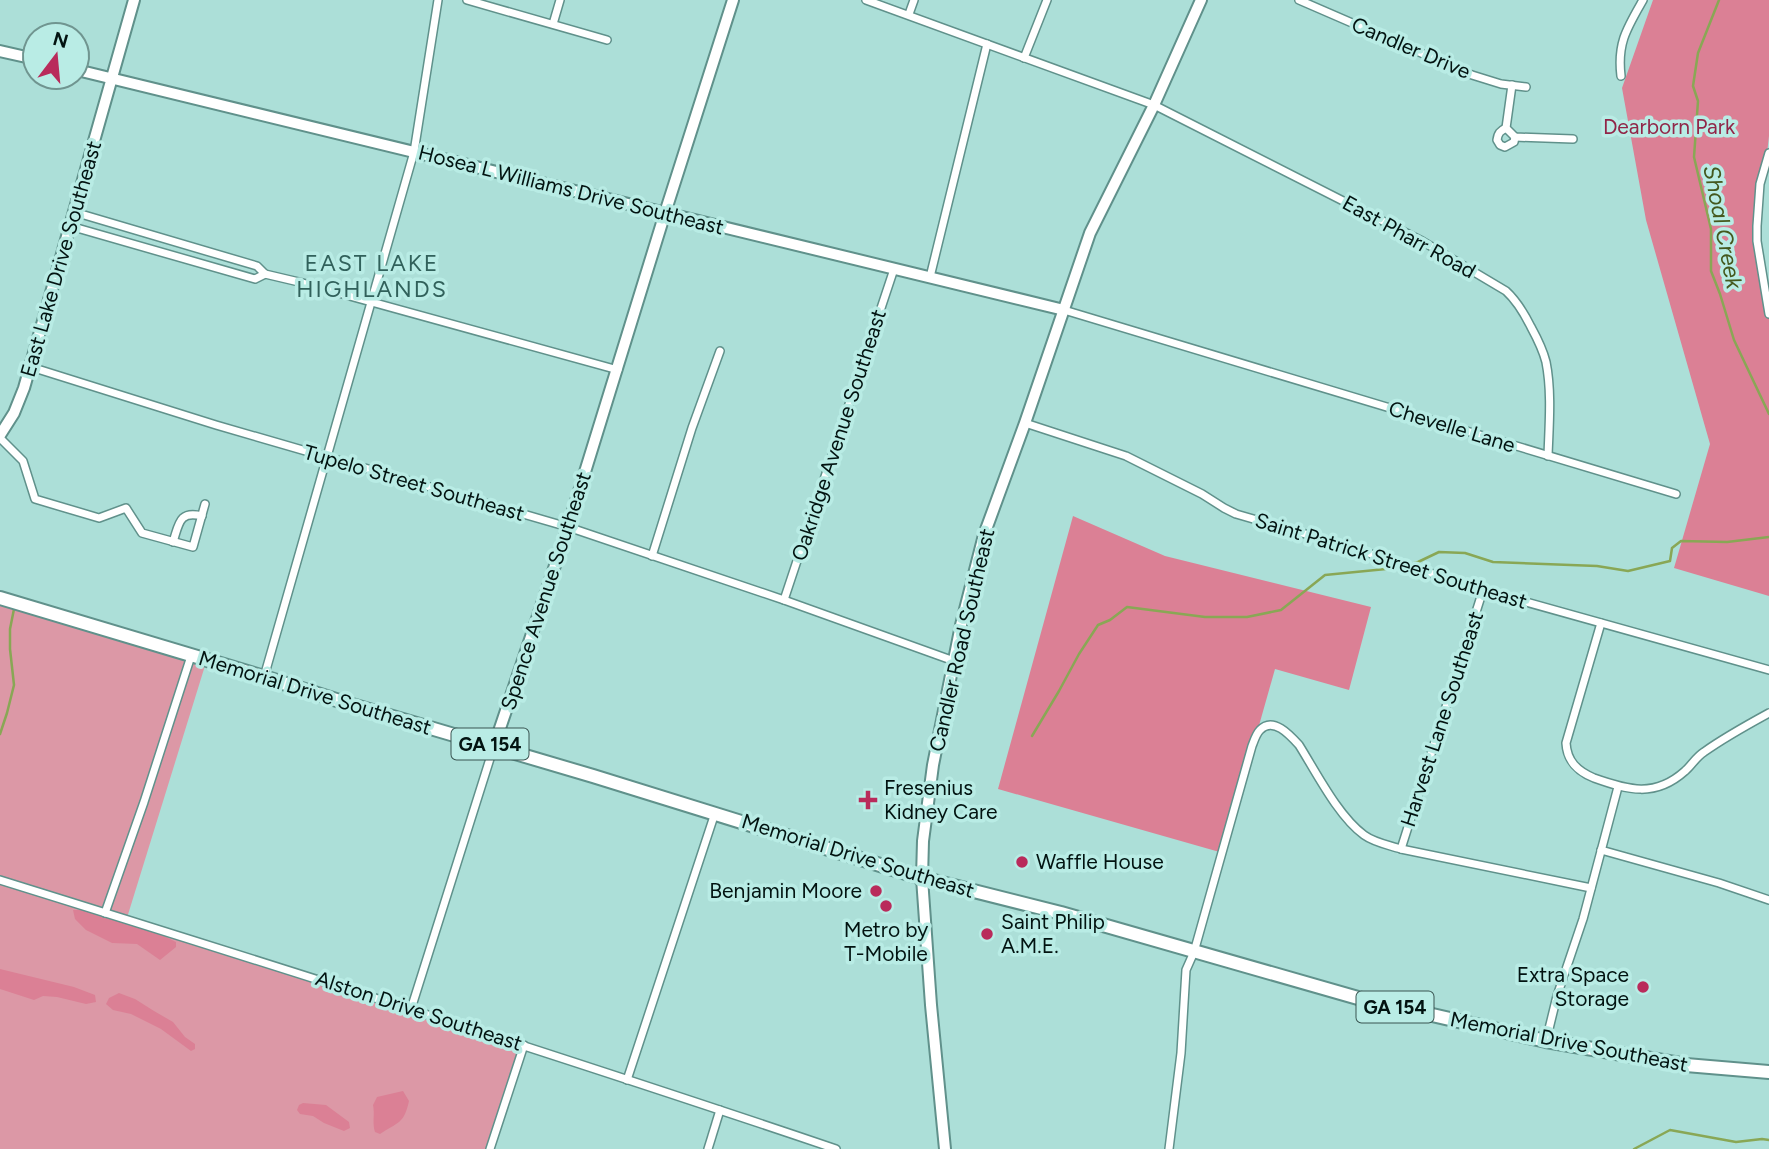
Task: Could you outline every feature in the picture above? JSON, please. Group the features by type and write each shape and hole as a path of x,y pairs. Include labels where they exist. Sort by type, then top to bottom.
{"main road":[{"name":"Memorial Drive Southeast","path":"0,598 716,813 922,878 1061,913 1358,998 1546,1041 1686,1065 1769,1072"}],"street":[{"name":"East Lake Drive Southeast","path":"0,437 14,413 30,367 134,0"},
{"path":"264,677 414,152 438,0"},
{"path":"467,0 607,40"},
{"path":"553,24 560,0"},
{"name":"Spence Avenue Southeast","path":"411,1009 494,746 568,527 733,0"},
{"name":"East Pharr Road","path":"866,0 1154,105 1422,241 1506,291 1516,300 1540,344 1546,363 1548,456"},
{"path":"908,14 914,0"},
{"path":"1024,58 1047,0"},
{"name":"Candler Road Southeast","path":"945,1149 922,878 923,841 933,765 964,614 984,535 1090,233 1154,105 1201,0"},
{"name":"Candler Drive","path":"1299,0 1472,75 1501,84 1525,87"},
{"path":"1621,76 1621,44 1643,0"},
{"path":"930,277 987,44"},
{"path":"0,51 21,56"},
{"name":"Hosea L Williams Drive Southeast","path":"91,74 1064,310"},
{"path":"1506,128 1511,85"},
{"path":"1506,128 1497,135 1500,145 1511,145 1515,137"},
{"path":"1506,128 1515,137 1573,139"},
{"path":"1769,153 1760,184 1757,226 1757,242 1769,314"},
{"path":"74,212 257,266 265,274 618,370"},
{"path":"70,226 255,279 265,274"},
{"name":"Oakridge Avenue Southeast","path":"784,600 894,269"},
{"name":"Chevelle Lane","path":"1064,310 1676,494"},
{"path":"652,556 692,428 720,351"},
{"name":"Tupelo Street Southeast","path":"30,367 568,527 954,661"},
{"name":"Saint Patrick Street Southeast","path":"1025,423 1126,456 1236,514 1483,590 1769,670"},
{"path":"0,437 23,461 35,499 99,518 126,508 142,533 193,547 205,504"},
{"path":"173,542 179,523 186,515 191,513 202,516"},
{"name":"Harvest Lane Southeast","path":"1401,849 1483,590"},
{"path":"1601,623 1566,743 1573,766 1587,775 1618,787 1645,790 1665,786 1685,771 1700,754 1769,713"},
{"path":"106,913 191,656"},
{"path":"1169,1149 1181,1053 1186,970 1194,952 1252,746 1259,731 1265,727 1271,725 1285,731 1299,745 1337,806 1355,827 1376,842 1591,888"},
{"path":"1546,1041 1557,996 1583,919 1618,787"},
{"path":"627,1080 716,813"},
{"path":"1601,850 1769,900"},
{"name":"Alston Drive Southeast","path":"0,880 524,1045 836,1149"},
{"path":"491,1149 524,1045"},
{"path":"708,1149 720,1110"}],"shaded area":[{"path":"0,594 208,656 126,921 524,1048 492,1149 0,1149"}],"green space":[{"name":"Dearborn Park","path":"1653,0 1769,0 1769,136 1757,240 1769,306 1769,596 1674,568 1710,444 1646,220 1622,88"},
{"path":"1073,516 1165,556 1371,607 1349,690 1275,669 1223,853 998,789"},
{"path":"73,910 82,910 164,936 176,942 176,947 160,960 137,944 112,943 86,930 75,919"},
{"path":"0,969 74,987 95,995 96,1002 86,1004 43,996 34,1000 0,989"},
{"path":"119,993 135,999 173,1022 185,1037 195,1044 195,1049 191,1051 161,1029 131,1014 113,1010 106,1004 109,998"},
{"path":"403,1091 409,1101 402,1118 380,1134 375,1132 373,1105 377,1097"},
{"path":"303,1103 326,1105 349,1122 350,1128 344,1131 313,1116 300,1114 297,1110"}],"waterway":[{"name":"Shoal Creek","path":"1719,0 1698,53 1693,86 1698,101 1694,157 1711,229 1711,271 1734,340 1769,414"},
{"path":"1411,564 1439,552 1465,553 1493,562 1597,566 1628,571 1670,561 1672,548 1681,541 1727,542 1769,537"},
{"path":"1032,736 1098,625 1127,607 1205,617 1247,617 1281,610 1325,575 1401,566"},
{"path":"0,734 14,685 10,649 14,609"},
{"path":"1634,1149 1670,1130 1736,1142 1769,1140"}],"place":[{"name":"Fresenius Kidney Care","path":"868,800"},
{"name":"Waffle House","path":"1022,862"},
{"name":"Benjamin Moore","path":"876,891"},
{"name":"Metro by T-Mobile","path":"886,906"},
{"name":"Saint Philip A.M.E.","path":"987,934"},
{"name":"Extra Space Storage","path":"1643,987"}],"district":[{"name":"EAST LAKE HIGHLANDS","path":"372,276"}]}
